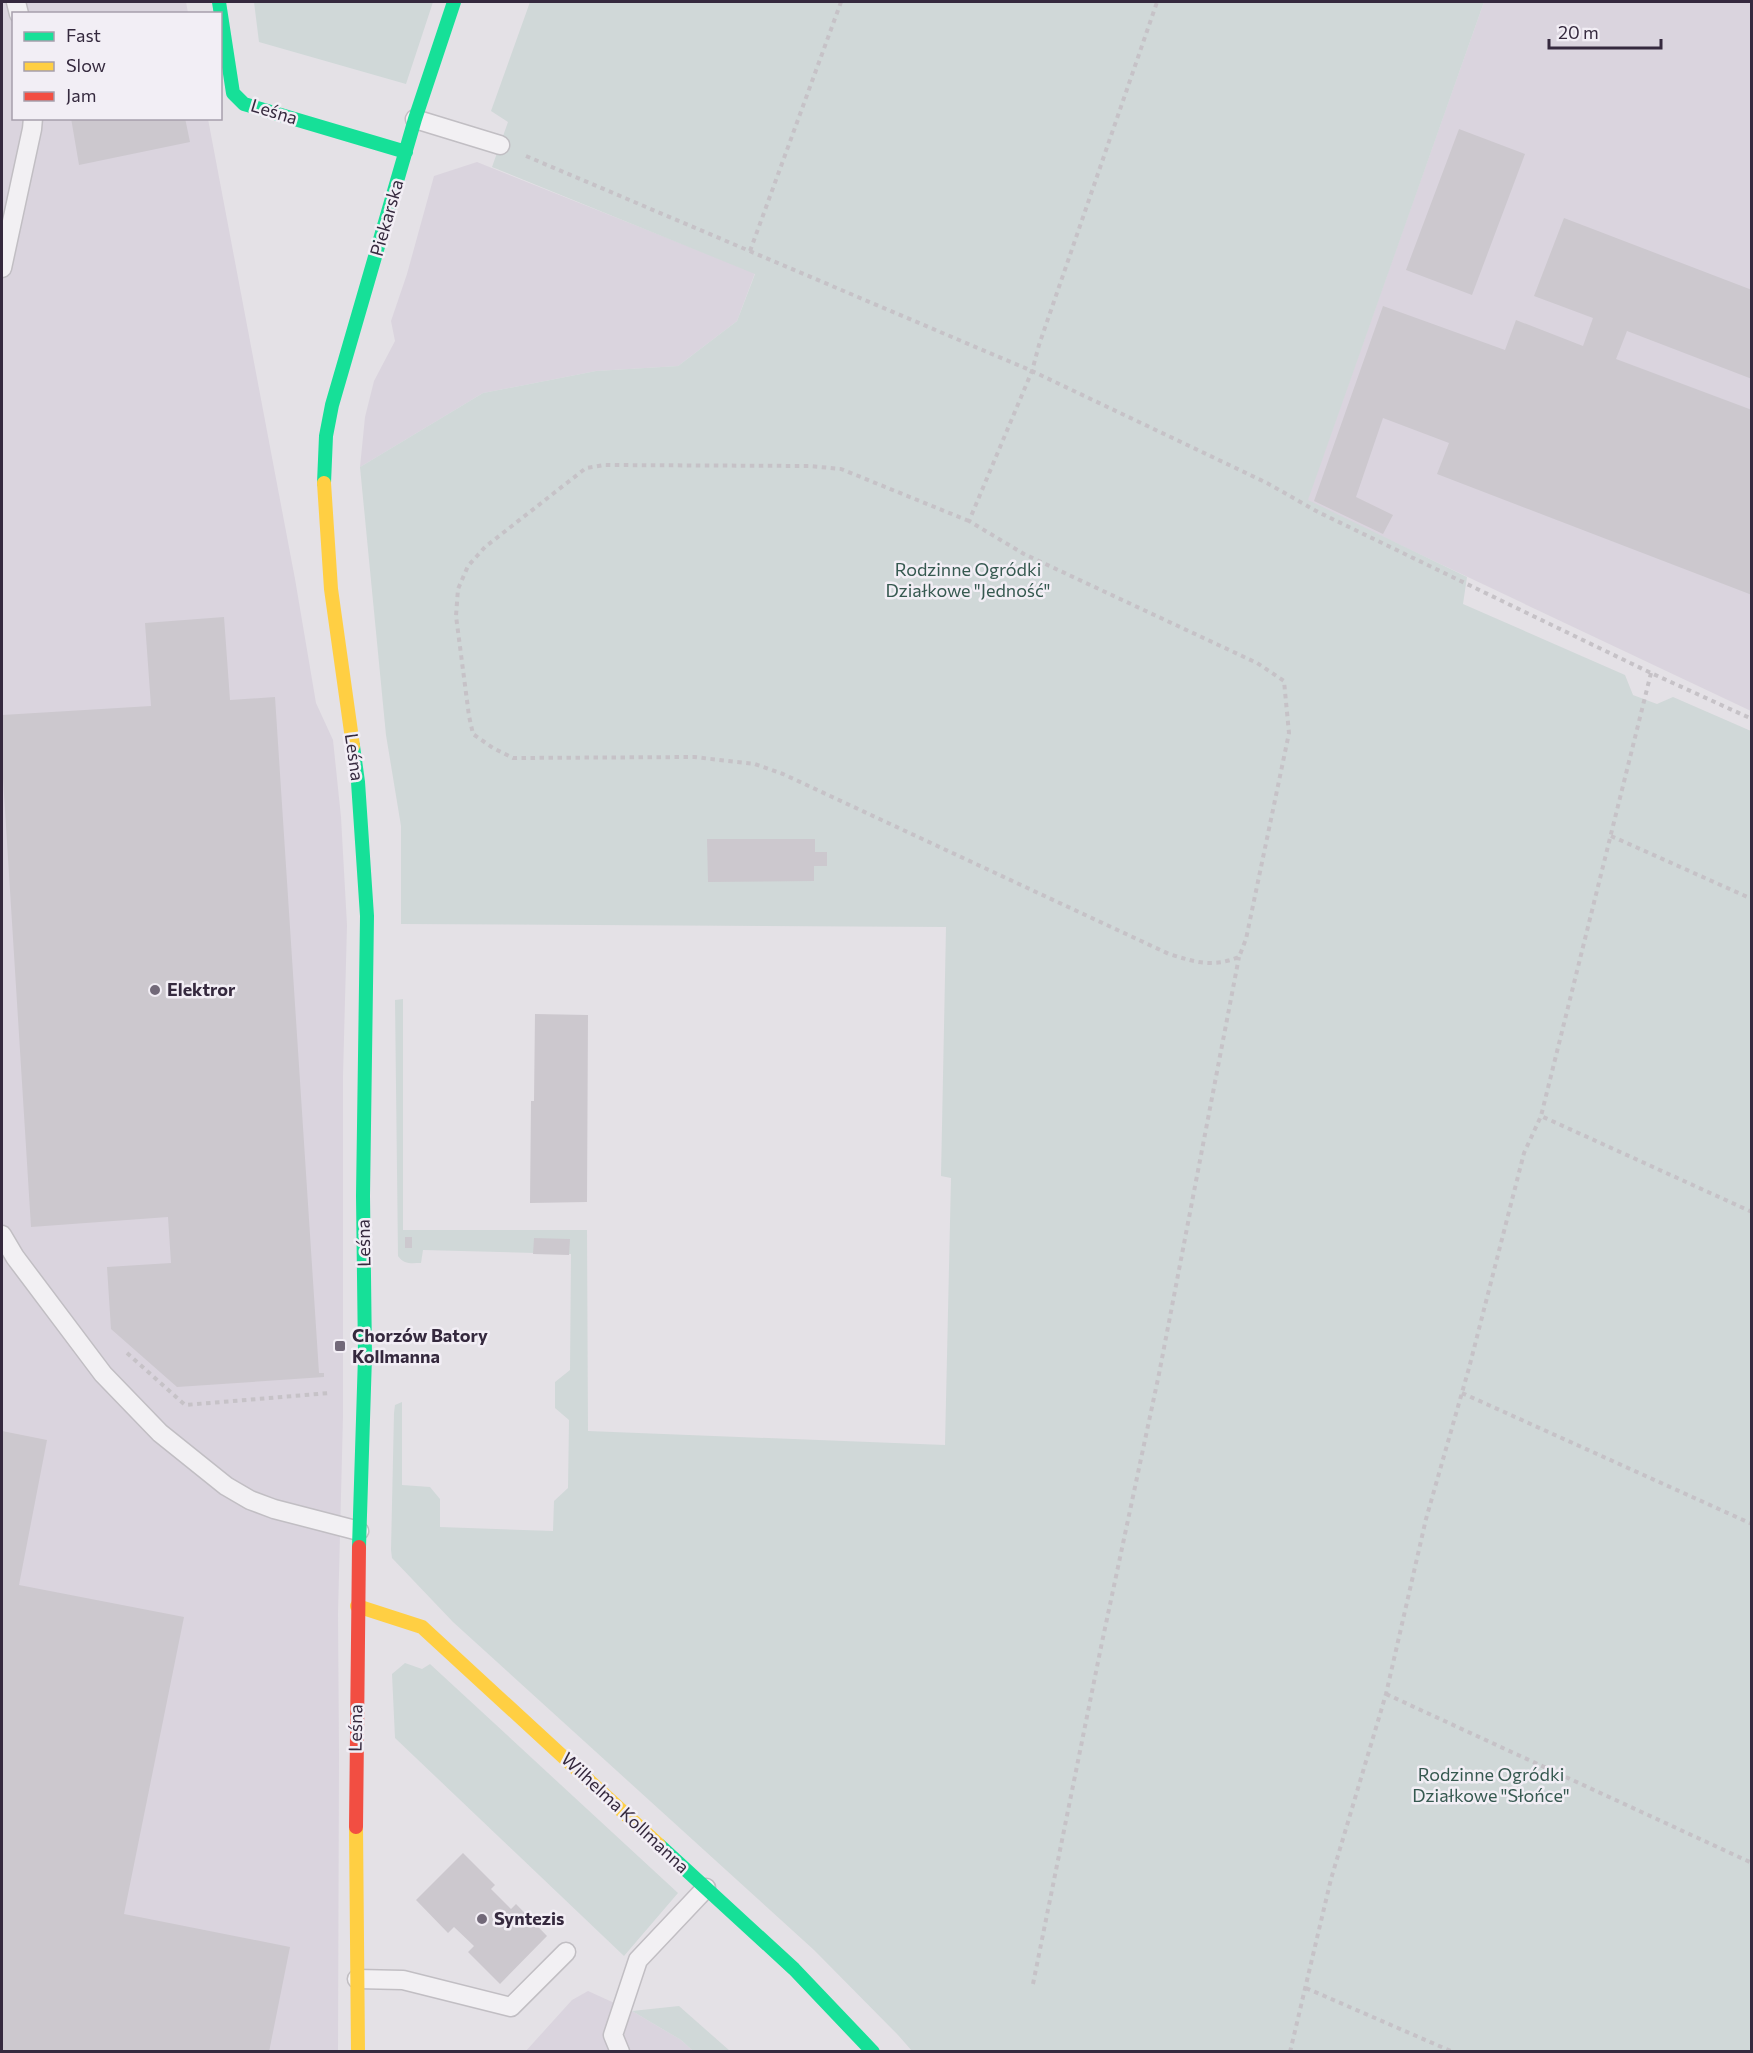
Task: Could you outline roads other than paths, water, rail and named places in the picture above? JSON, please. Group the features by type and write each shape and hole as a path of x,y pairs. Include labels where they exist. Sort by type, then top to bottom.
{"street":[{"name":"Piekarska","path":"326,436 335,394 415,119 454,2"},
{"name":"Leśna","path":"222,22 233,93 244,104 406,152"},
{"name":"Leśna","path":"326,436 325,512 331,589 358,782 366,916 363,1196 365,1345 357,1606 358,2052"},
{"name":"Wilhelma Kollmanna","path":"357,1606 422,1626 794,1969 873,2052"}],"lane":[{"path":"415,119 500,145"},
{"path":"2,268 33,120"},
{"path":"2,1235 15,1257 103,1374 168,1440 226,1486 250,1500 274,1509 359,1531"},
{"path":"620,2052 613,2035 638,1960 706,1888"},
{"path":"357,1979 404,1980 511,2007 566,1952"}],"place":[{"name":"Elektror","path":"155,990"},
{"name":"Chorzów Batory Kollmanna","path":"340,1346"},
{"name":"Syntezis","path":"482,1919"}],"park label":[{"name":"Rodzinne Ogródki Działkowe \"Jedność\"","path":"968,580"},
{"name":"Rodzinne Ogródki Działkowe \"Słońce\"","path":"1491,1785"}]}
